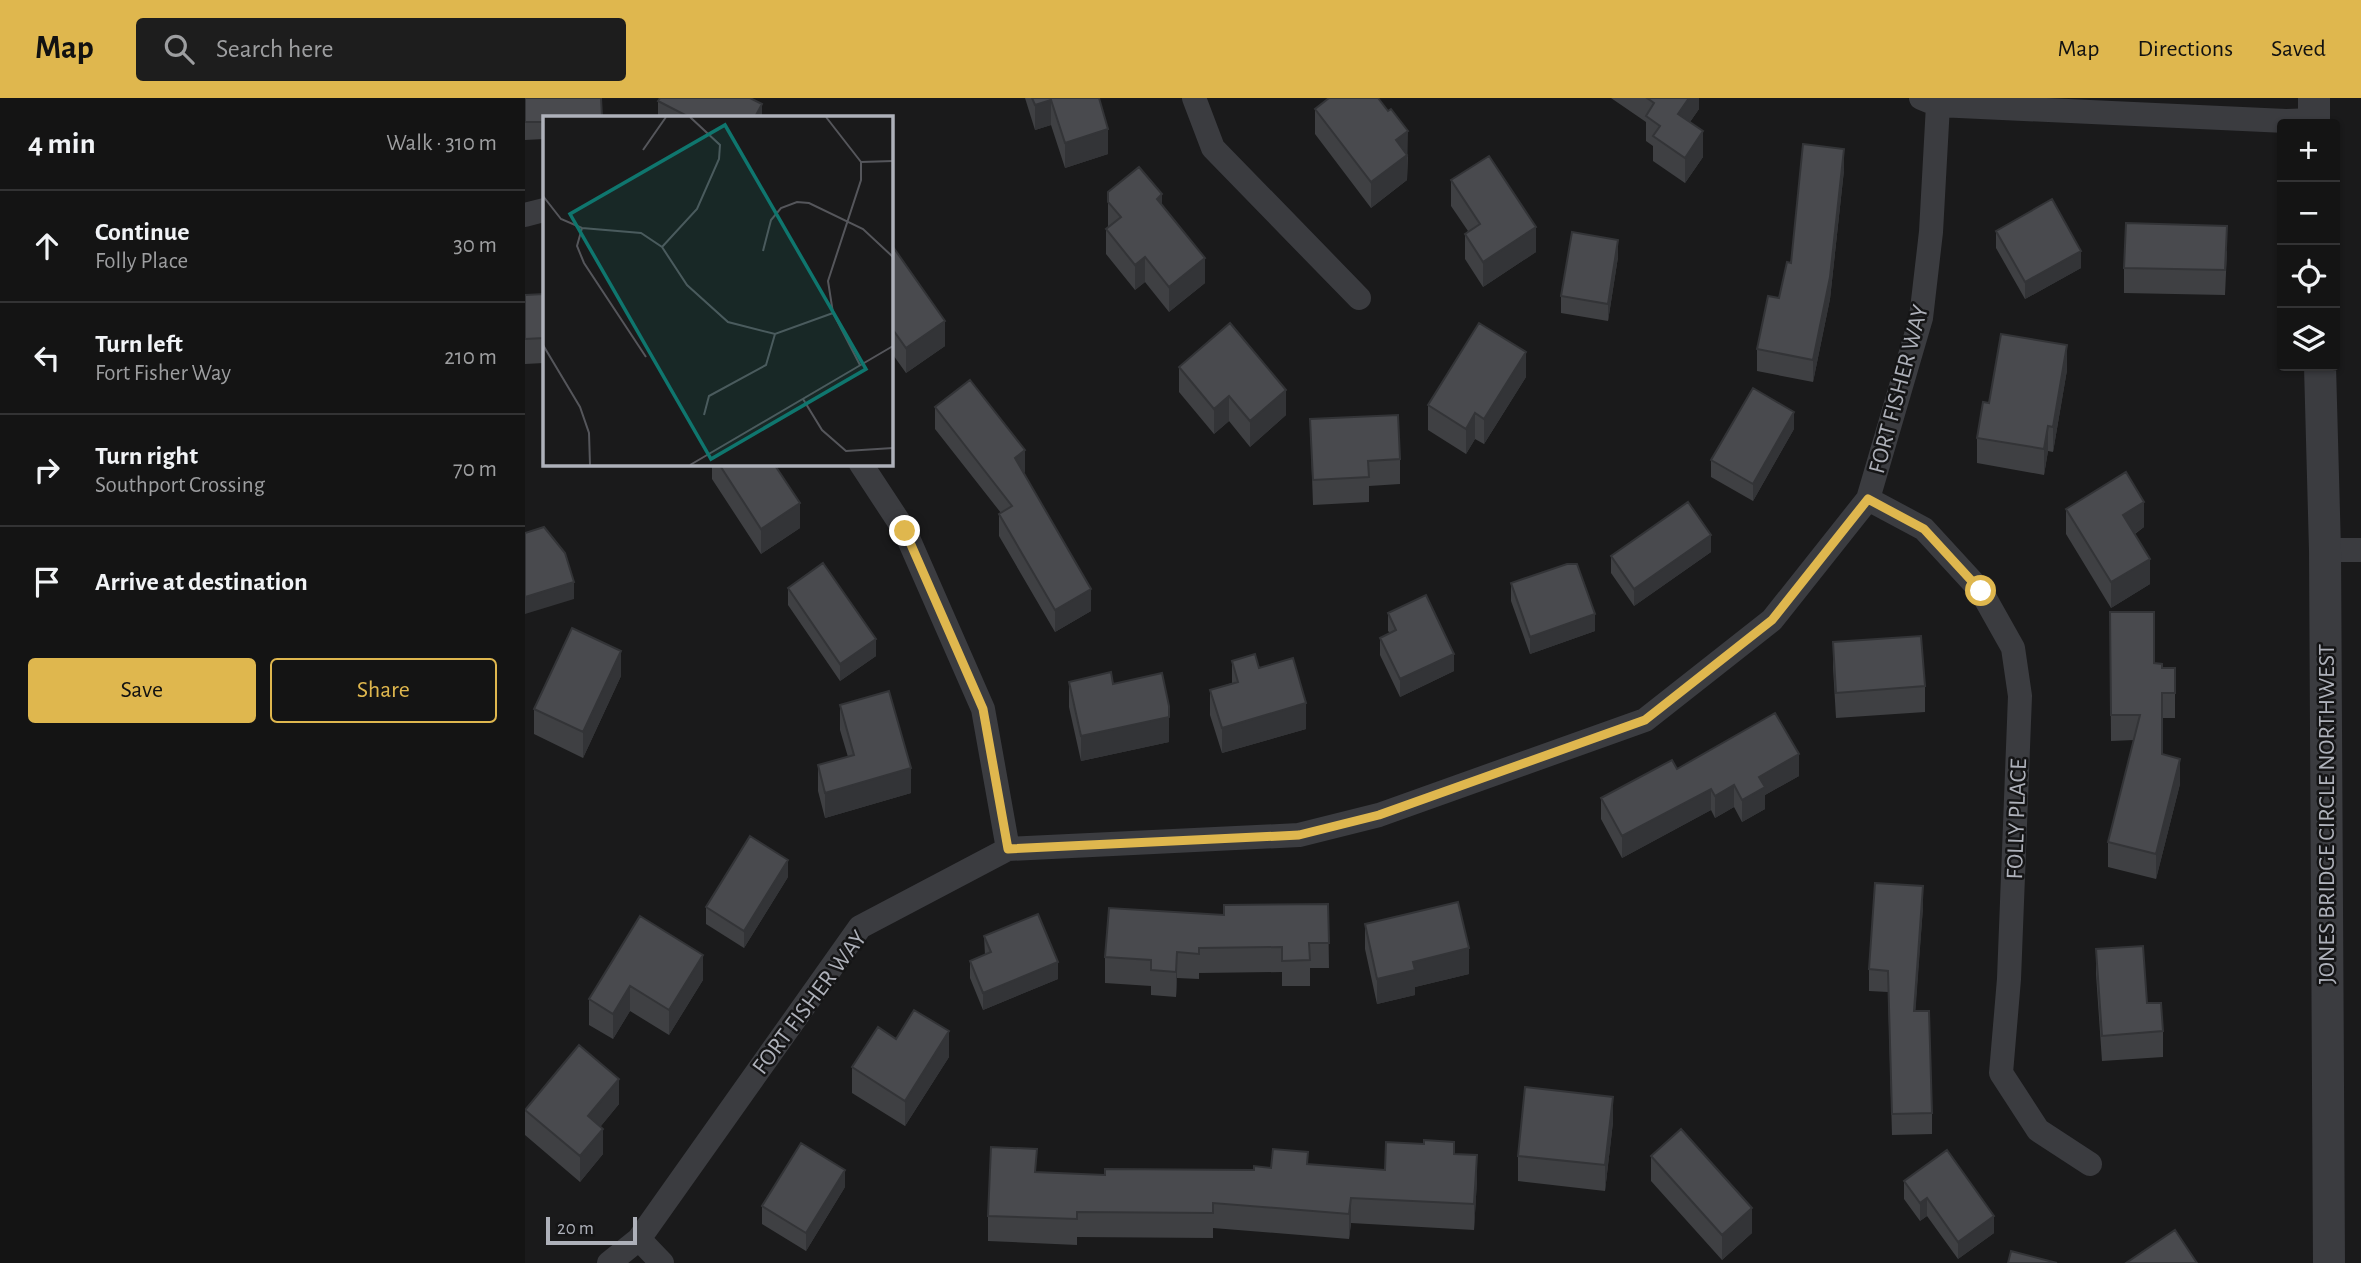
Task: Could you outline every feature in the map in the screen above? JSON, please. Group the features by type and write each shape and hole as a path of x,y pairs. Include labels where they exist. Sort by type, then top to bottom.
{"street":[{"path":"1194,98 1213,148 1359,298"},
{"path":"1929,101 2286,121 2314,114"},
{"name":"FORT FISHER WAY","path":"609,1263 639,1239 860,927 1008,849 1299,835 1379,815 1645,720 1772,620 1868,499 1921,318 1931,232 1929,101"},
{"path":"525,215 543,210"},
{"name":"JONES BRIDGE CIRCLE NORTHWEST","path":"2320,371 2325,550 2329,1263"},
{"path":"861,466 905,531 983,709 1008,849"},
{"name":"FOLLY PLACE","path":"1868,499 1924,529 1981,591 2013,648 2019,696 2018,752 2009,979 2001,1073 2038,1130 2090,1164"},
{"path":"2325,550 2361,550"},
{"path":"639,1239 662,1263"}],"building":[{"path":"525,98 601,98 602,116 543,116 543,122 525,122"},
{"path":"660,98 750,98 762,104 756,116 687,116 658,101"},
{"path":"1032,98 1099,98 1108,129 1065,143 1051,100 1035,105"},
{"path":"1329,98 1378,98 1388,111 1391,109 1408,131 1396,140 1407,155 1371,182 1315,109"},
{"path":"1647,98 1689,98 1678,114 1703,131 1685,158 1653,136 1660,126 1646,116 1654,103"},
{"path":"1803,144 1844,149 1830,277 1813,360 1757,349 1768,296 1779,298 1787,262 1791,263"},
{"path":"1489,156 1536,227 1483,262 1465,234 1480,224 1451,180"},
{"path":"1139,167 1162,194 1157,199 1205,258 1169,287 1145,257 1135,265 1106,229 1121,217 1108,202 1108,192"},
{"path":"2052,199 2081,251 2025,282 1996,231"},
{"path":"2126,223 2227,226 2225,270 2124,268"},
{"path":"1572,232 1618,240 1608,304 1561,296"},
{"path":"893,247 945,321 906,348 893,330"},
{"path":"543,294 543,338 525,339 525,295"},
{"path":"1230,323 1286,390 1250,421 1229,396 1214,409 1179,367"},
{"path":"1479,323 1526,352 1484,419 1475,413 1466,429 1428,405"},
{"path":"2001,334 2067,345 2053,427 2048,426 2044,449 1977,438 1983,402 1989,403"},
{"path":"970,380 1025,450 1015,458 1091,589 1055,610 999,514 1012,506 935,407"},
{"path":"1753,388 1794,412 1753,484 1711,460"},
{"path":"1398,415 1400,459 1368,461 1369,477 1313,480 1310,419"},
{"path":"720,466 775,466 800,503 761,529"},
{"path":"2126,472 2144,502 2123,515 2150,559 2111,582 2066,509"},
{"path":"1688,502 1711,535 1634,589 1611,556"},
{"path":"544,527 565,553 574,582 525,597 525,533"},
{"path":"823,563 876,639 840,664 788,588"},
{"path":"1567,564 1577,564 1595,614 1530,637 1511,583"},
{"path":"1426,595 1454,654 1400,679 1380,638 1396,630 1388,613"},
{"path":"2110,612 2154,612 2154,663 2162,664 2162,668 2175,668 2175,693 2162,693 2162,754 2180,759 2156,854 2108,842 2140,715 2111,715"},
{"path":"572,628 621,651 583,732 534,709"},
{"path":"1921,636 1925,686 1836,693 1833,642"},
{"path":"1255,654 1259,668 1293,658 1306,703 1222,728 1210,690 1238,682 1232,661"},
{"path":"1111,672 1113,684 1162,673 1169,717 1081,736 1069,682"},
{"path":"889,691 911,768 825,793 818,765 854,755 840,705"},
{"path":"1775,713 1799,754 1759,777 1765,787 1742,800 1734,785 1715,796 1711,789 1622,836 1601,798 1672,760 1677,769"},
{"path":"750,836 788,860 744,931 706,907"},
{"path":"1875,883 1923,886 1914,1011 1929,1011 1932,1113 1892,1114 1888,971 1869,969"},
{"path":"1458,902 1469,948 1413,962 1415,970 1377,979 1365,924"},
{"path":"1328,904 1329,943 1309,943 1310,960 1282,961 1282,947 1199,948 1199,954 1177,952 1176,972 1151,970 1151,960 1105,957 1109,908 1224,915 1224,905"},
{"path":"1038,914 1058,962 983,993 970,961 991,952 984,936"},
{"path":"640,916 703,955 669,1010 630,986 613,1014 589,999"},
{"path":"2143,946 2147,1003 2161,1003 2163,1031 2102,1036 2096,949"},
{"path":"914,1010 949,1031 905,1101 852,1067 878,1027 896,1039"},
{"path":"579,1045 619,1079 588,1116 603,1129 580,1156 525,1110"},
{"path":"1525,1087 1613,1097 1605,1165 1518,1156"},
{"path":"1681,1129 1752,1208 1722,1235 1651,1156"},
{"path":"1424,1140 1454,1142 1454,1154 1477,1155 1474,1204 1351,1198 1349,1214 1213,1203 1213,1213 1077,1212 1077,1219 988,1216 991,1147 1037,1149 1035,1172 1105,1175 1105,1169 1254,1170 1254,1166 1271,1168 1273,1149 1308,1152 1307,1164 1385,1170 1386,1142 1424,1144"},
{"path":"801,1143 845,1170 806,1233 762,1206"},
{"path":"1947,1150 1994,1216 1958,1242 1927,1198 1920,1203 1904,1181"},
{"path":"2175,1230 2197,1263 2126,1263"},
{"path":"2011,1251 2057,1263 2008,1263"}],"route":[{"path":"905,531 983,709 1008,849 1299,835 1379,815 1645,720 1772,620 1868,499 1924,529 1981,591"}]}
